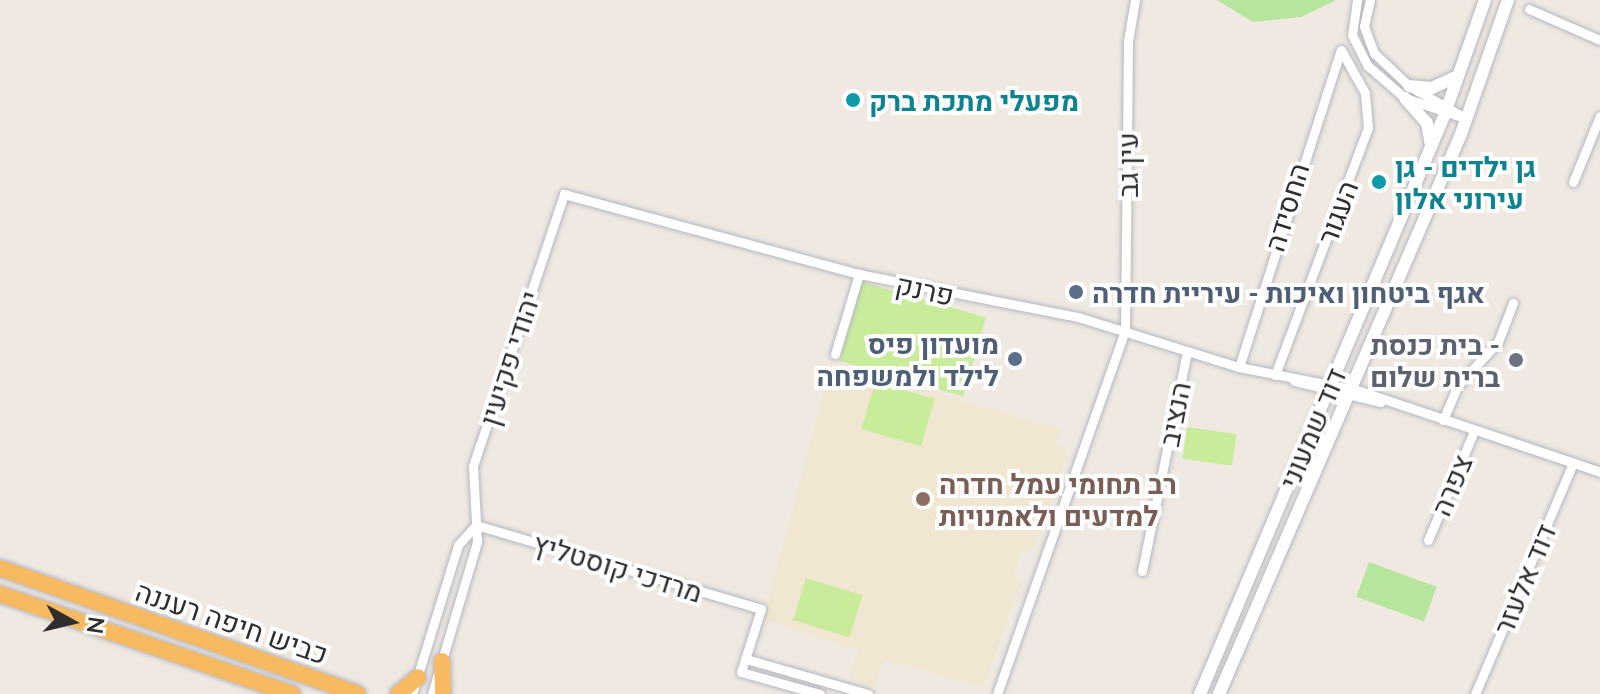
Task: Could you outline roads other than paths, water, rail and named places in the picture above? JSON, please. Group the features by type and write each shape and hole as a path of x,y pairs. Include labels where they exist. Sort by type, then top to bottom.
{"highway":[{"name":"כביש חיפה רעננה","path":"0,568 357,694"},
{"name":"כביש חיפה רעננה","path":"0,594 292,694"},
{"path":"442,661 443,694"},
{"path":"398,694 418,677"}],"main road":[{"name":"דוד שמעוני","path":"1200,694 1446,111 1485,0"},
{"name":"דוד שמעוני","path":"1219,694 1467,119 1508,0"},
{"path":"1430,149 1427,123 1407,92 1440,86 1461,72"}],"street":[{"name":"עין גב","path":"997,694 1125,331 1128,41 1135,0"},
{"path":"1357,0 1352,35 1358,53 1407,92 1467,119"},
{"path":"1370,0 1367,40 1407,92"},
{"path":"1529,9 1600,40"},
{"name":"החסידה","path":"1239,367 1341,50"},
{"name":"העגור","path":"1275,375 1368,128 1365,93 1341,50"},
{"path":"1573,182 1600,116"},
{"name":"פרנק","path":"564,194 859,274 1125,331 1239,367 1396,404 1600,472"},
{"name":"יהודי פקיעין","path":"432,694 476,525 473,466 564,194"},
{"path":"835,354 859,274"},
{"path":"1443,420 1458,385 1498,342 1513,303"},
{"name":"הנציב","path":"1142,571 1187,352"},
{"name":"צפרה","path":"1428,540 1474,431"},
{"name":"דוד אלעזר","path":"1475,694 1573,463"},
{"path":"412,694 458,545 476,525"},
{"name":"מרדכי קוסטליץ","path":"476,525 761,609 746,659"},
{"path":"820,694 741,672 746,659 868,694"}],"place":[{"name":"מפעלי מתכת ברק","path":"853,100"},
{"name":"גן ילדים - גן עירוני אלון","path":"1379,182"},
{"name":"אגף ביטחון ואיכות - עיריית חדרה","path":"1076,292"},
{"name":"מועדון פיס לילד ולמשפחה","path":"1015,359"},
{"name":"בית כנסת - ברית שלום","path":"1516,360"},
{"name":"רב תחומי עמל חדרה למדעים ולאמנויות","path":"923,499"}]}
